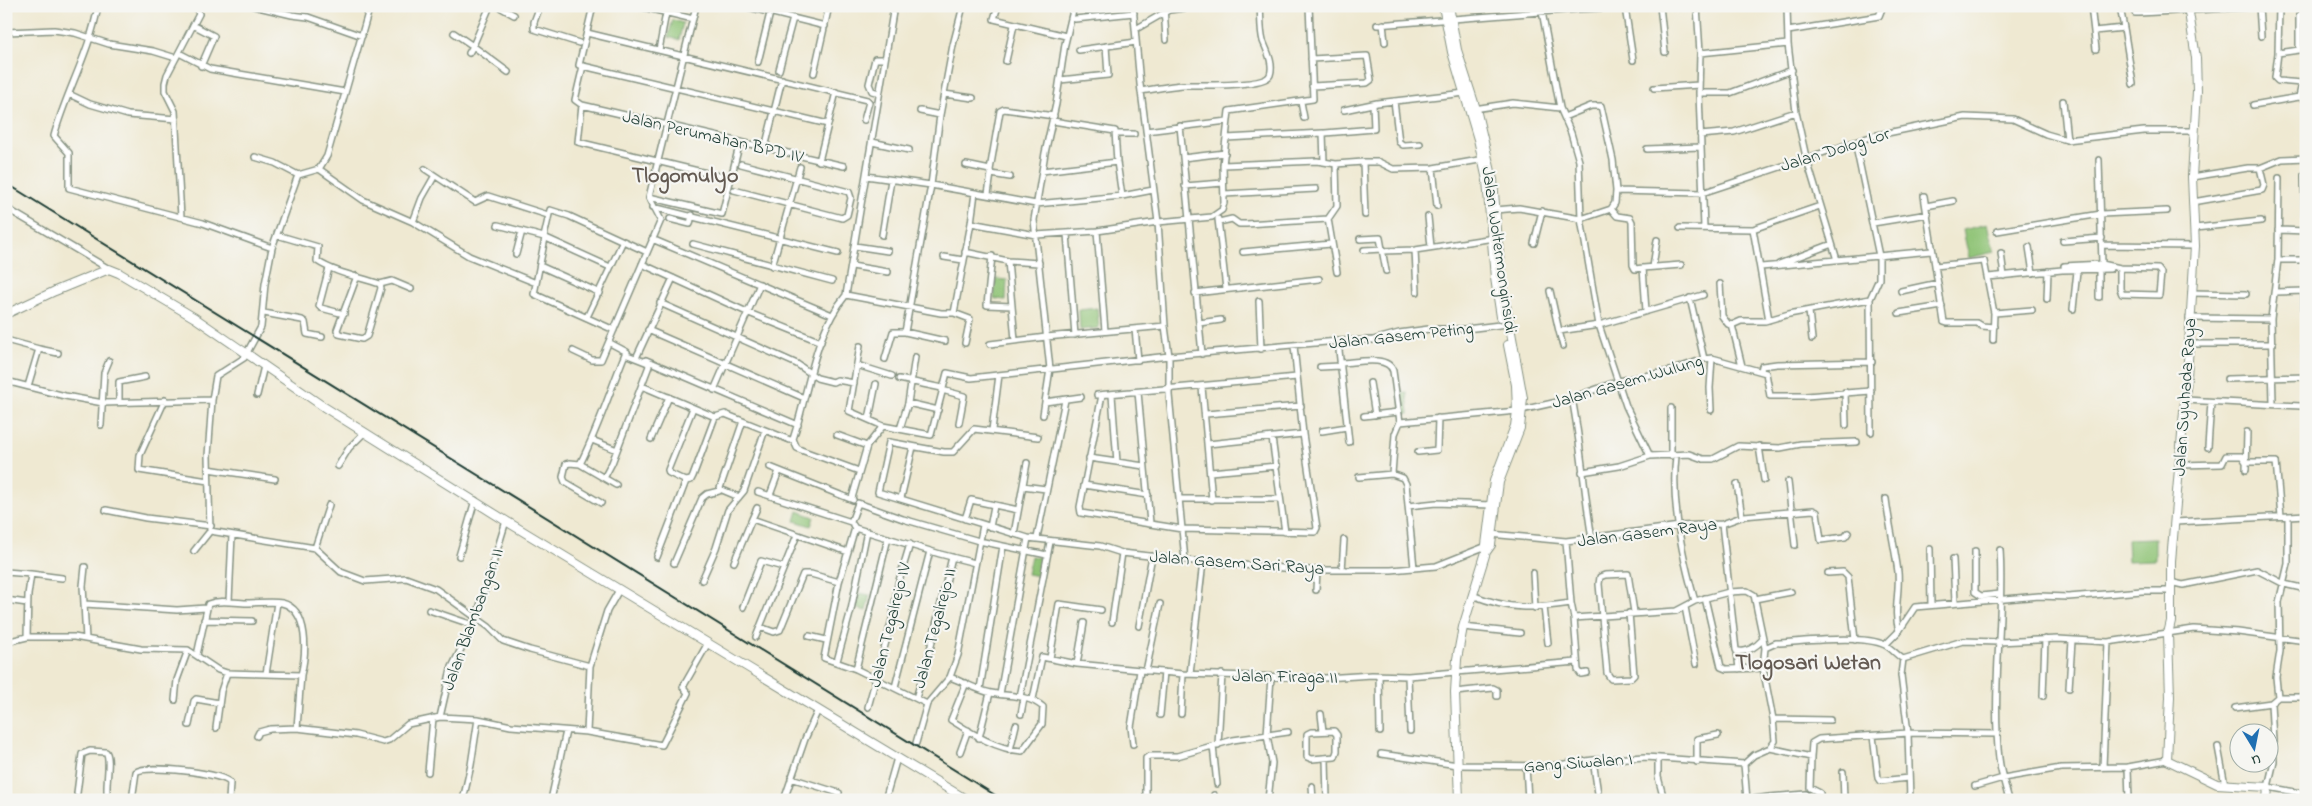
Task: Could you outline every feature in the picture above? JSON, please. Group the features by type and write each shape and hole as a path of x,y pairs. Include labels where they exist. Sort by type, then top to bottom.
{"street":[{"path":"98,6 90,38 54,136 69,153 69,188 181,217 272,248"},
{"path":"181,217 176,119 174,108 164,86 167,75 199,14 196,6"},
{"path":"254,6 308,17 362,36"},
{"path":"255,157 275,162 298,175 319,169 330,149 370,6"},
{"path":"468,53 473,46 490,6"},
{"path":"498,6 514,15"},
{"path":"540,6 534,22 534,29 579,43"},
{"path":"593,6 578,64 828,124"},
{"path":"639,6 693,20"},
{"path":"573,352 599,362 610,343 661,217 652,206 649,197 696,6"},
{"path":"744,6 824,26"},
{"path":"814,73 829,6"},
{"path":"905,332 931,185 940,115 963,7 956,6"},
{"path":"998,6 994,19 1066,36"},
{"path":"1043,415 1050,369 1036,235 1036,204 1060,80 1066,36 1074,6"},
{"path":"1133,6 1141,91 1158,222 1165,326 1169,356 1169,390 1186,560"},
{"path":"1156,6 1165,9 1200,6"},
{"path":"1141,91 1183,86 1246,83 1267,79 1270,76 1270,66 1268,52 1263,40 1260,6"},
{"path":"971,223 1036,235 1067,234 1212,217 1219,213 1222,210 1224,194 1223,183 1228,113 1233,109 1313,99 1309,6"},
{"name":"Jalan Woltermonginsidi","path":"1443,6 1485,159 1493,210 1494,238 1505,324 1520,410 1520,428 1499,482 1488,548 1463,626 1455,692 1459,800"},
{"name":"Jalan Woltermonginsidi","path":"1447,18 1449,6"},
{"path":"1377,25 1541,9 1643,6"},
{"path":"1660,6 1665,52"},
{"path":"1697,6 1700,53 1700,147 1704,228"},
{"path":"1787,6 1788,44 1796,112 1806,157 1837,260"},
{"path":"1788,31 1879,16 1883,6"},
{"path":"2091,6 2096,49"},
{"path":"2259,6 2261,36"},
{"path":"2133,84 2120,8 2130,8 2135,13 2139,13 2188,8 2267,6"},
{"path":"2278,6 2276,81 2302,82 2299,97"},
{"path":"1625,7 1633,60"},
{"name":"Jalan Syuhada Raya","path":"2167,760 2170,697 2168,634 2171,621 2170,586 2195,246 2192,177 2196,58 2188,8"},
{"path":"859,471 801,450 797,448 794,439 821,342 832,315 846,295 872,142 882,58 893,9"},
{"path":"1136,29 1165,9"},
{"path":"1165,9 1166,40"},
{"path":"1541,9 1560,108 1571,133 1579,161 1581,218 1599,325 1626,406 1650,456"},
{"path":"658,50 666,13"},
{"path":"758,62 770,13"},
{"path":"1075,20 1134,13"},
{"path":"2278,53 2300,50 2299,17 2303,13"},
{"path":"779,70 793,18"},
{"path":"1384,24 1386,42"},
{"path":"193,25 214,36 201,66"},
{"path":"1006,62 1014,25"},
{"path":"2094,31 2124,28"},
{"path":"6,32 54,30 75,33 90,38 177,55 201,66 243,76 284,80 345,92"},
{"path":"454,33 508,72"},
{"path":"587,33 836,92 869,102 864,120"},
{"path":"1079,50 1136,42"},
{"path":"1700,53 1788,44"},
{"path":"1060,80 1108,75 1106,46"},
{"path":"1311,59 1367,56 1371,80 1368,83 1312,86"},
{"path":"877,93 870,89 869,84 874,60 882,58"},
{"name":"Jalan Perumahan BPD IV","path":"583,66 575,100 582,105 844,166"},
{"path":"1699,94 1730,93 1792,70"},
{"path":"765,148 782,79"},
{"path":"1654,88 1699,85"},
{"path":"819,161 836,92"},
{"path":"1344,110 1394,101 1467,93"},
{"path":"69,94 90,104 128,115 176,119"},
{"path":"944,94 972,98"},
{"path":"2253,105 2299,97 2306,99"},
{"path":"1394,101 1399,142 1403,145 1420,144"},
{"path":"2062,101 2068,140"},
{"path":"1301,102 1304,118"},
{"path":"1473,110 1513,103 1560,108"},
{"path":"1325,133 1374,129 1373,104"},
{"name":"Jalan Perumahan BPD IV","path":"582,105 578,142 732,179"},
{"path":"1493,210 1520,208 1581,218 1611,209 1616,203 1613,160 1601,106 1591,106 1564,117"},
{"path":"988,194 990,172 1002,110 1112,129 1116,134 1117,162 1122,196"},
{"path":"920,111 940,115"},
{"path":"1700,135 1734,132 1796,112"},
{"name":"Jalan Dolog Lor","path":"1616,191 1702,193 1872,136 1965,117 2013,119 2046,134 2068,140 2144,131 2195,131"},
{"path":"1146,130 1227,121"},
{"path":"1180,126 1202,354"},
{"path":"1226,138 1322,133 1324,162"},
{"path":"1116,134 1134,134"},
{"path":"649,197 719,214 723,212 740,142"},
{"path":"872,142 909,150"},
{"path":"1854,142 1874,223 1879,256 1879,278 1870,299 1872,362 1871,432"},
{"path":"1648,150 1700,147"},
{"path":"1183,158 1225,153"},
{"path":"2192,177 2248,168 2260,168 2282,159 2306,158"},
{"path":"1224,165 1379,162 1393,169 1433,168 1485,159"},
{"path":"2099,160 2102,264"},
{"path":"1042,171 1117,162"},
{"path":"1363,162 1365,215"},
{"path":"734,190 842,218 847,215 851,198 849,192 741,164"},
{"path":"1336,164 1337,206 1328,218 1336,272"},
{"path":"966,165 1010,177"},
{"path":"772,266 800,166"},
{"path":"1433,168 1437,206"},
{"path":"2193,202 2262,190 2264,185 2260,168"},
{"path":"319,169 363,200 413,222 469,256 536,283"},
{"path":"425,169 434,177 475,202 488,196 549,213 563,214 647,252"},
{"path":"2278,230 2305,230 2304,175 2306,173"},
{"path":"194,551 210,529 208,469 212,400 216,376 222,370 239,362 247,354 261,327 272,248 298,175"},
{"path":"866,176 988,194 1036,204 1122,196 1153,190"},
{"path":"413,222 422,198 434,177"},
{"path":"2273,403 2272,319 2278,260 2279,178"},
{"path":"882,235 891,180"},
{"path":"1185,186 1223,183"},
{"path":"1224,194 1316,189"},
{"path":"954,313 975,192"},
{"path":"1924,196 1928,214 1931,251 1936,266 1945,323 1977,323 1982,326 1994,327"},
{"path":"1926,206 1953,201"},
{"path":"652,206 838,252"},
{"path":"1680,228 1752,228 1820,206"},
{"path":"6,208 195,318 362,434 474,500 619,590 967,800"},
{"path":"1611,209 1617,216 1630,218 1632,222 1635,269 1681,265"},
{"path":"1534,243 1542,211"},
{"path":"1997,231 2101,214 2167,211"},
{"path":"549,213 534,294 614,330"},
{"path":"1874,223 1928,214"},
{"path":"670,219 690,224 692,215"},
{"path":"1428,217 1431,247"},
{"path":"1226,289 1218,220 1232,219 1239,224 1254,224 1328,218"},
{"path":"2195,228 2261,221"},
{"path":"498,225 544,237 610,267"},
{"path":"1752,228 1761,267 1769,320"},
{"path":"516,254 522,231"},
{"path":"1096,231 1105,331"},
{"path":"1067,234 1076,335"},
{"path":"276,235 318,248 317,261 329,268 380,284 392,281 411,289"},
{"path":"1360,239 1380,237 1386,271"},
{"path":"1364,250 1414,250 1494,238"},
{"path":"2063,241 2102,238"},
{"path":"652,239 832,315"},
{"path":"1653,267 1657,240"},
{"path":"587,318 623,241"},
{"path":"693,244 832,281"},
{"path":"1242,252 1331,244"},
{"path":"1775,265 1832,244"},
{"path":"2102,245 2195,246"},
{"path":"855,246 888,251"},
{"path":"2029,247 2033,273"},
{"path":"1414,250 1417,292"},
{"path":"1761,267 1931,251"},
{"path":"965,252 992,256 1008,261 1039,263"},
{"path":"2001,253 2004,276"},
{"path":"992,256 987,304 1012,306"},
{"path":"944,257 963,260"},
{"path":"2278,260 2306,260"},
{"path":"1008,261 1015,340"},
{"path":"1936,266 1984,261 1994,313 1993,340"},
{"path":"642,264 749,313 821,342"},
{"path":"2064,266 2102,264 2120,268 2158,269 2161,273 2159,295 2122,294 2120,289 2120,268"},
{"path":"540,266 600,293"},
{"path":"852,266 888,272"},
{"path":"329,268 319,306 344,314"},
{"path":"1643,268 1646,311"},
{"path":"6,314 109,269"},
{"path":"1988,277 2048,271 2110,269"},
{"path":"2099,270 2099,297"},
{"path":"2047,300 2048,271"},
{"path":"2073,309 2077,271"},
{"path":"356,276 338,333 365,338 381,288 380,284"},
{"path":"637,356 673,278"},
{"path":"1195,293 1319,279"},
{"path":"714,390 760,284"},
{"path":"1720,284 1722,316 1725,322 1732,325 1741,322 1769,320 1870,299"},
{"path":"1901,291 1938,284"},
{"path":"1550,291 1563,346"},
{"path":"2227,379 2305,378 2305,291 2275,292"},
{"path":"2191,293 2246,294"},
{"path":"846,295 954,313 970,319 965,342"},
{"path":"1559,331 1599,325 1703,295"},
{"path":"1690,298 1704,359"},
{"path":"1259,302 1261,349"},
{"path":"660,303 797,364 812,374 833,382 838,380 854,383"},
{"path":"1899,313 1942,306"},
{"path":"1994,313 2032,310"},
{"path":"1809,311 1812,339"},
{"path":"264,313 302,320 306,325 307,334 322,337"},
{"path":"2190,318 2272,319"},
{"path":"1199,323 1222,320"},
{"name":"Jalan Gasem Peting","path":"942,389 947,373 971,378 999,376 1169,356 1338,341 1372,340 1414,331 1505,324"},
{"path":"1732,325 1742,366"},
{"path":"990,344 1165,326"},
{"path":"1134,328 1138,360"},
{"path":"648,330 804,398"},
{"path":"885,359 893,332 905,332 945,341"},
{"path":"6,340 58,353"},
{"path":"1338,341 1349,442"},
{"path":"604,478 617,450 649,366 648,363 610,343"},
{"path":"2189,344 2273,344"},
{"path":"860,346 849,411 882,426 931,435 942,389"},
{"path":"1294,346 1316,532 1182,529 1080,512 1099,395 1297,377"},
{"path":"28,386 39,349"},
{"path":"626,353 798,425"},
{"path":"580,464 592,440 626,353"},
{"path":"900,429 908,403 915,357"},
{"path":"1711,410 1712,358"},
{"name":"Jalan Gasem Wulung","path":"1400,422 1520,410 1572,398 1619,381 1662,373 1704,359 1712,358 1761,371"},
{"path":"101,426 104,373 109,361"},
{"path":"1320,367 1387,362 1392,368 1400,422 1395,434 1392,474"},
{"path":"1871,391 1806,396 1770,396 1767,375 1761,371 1762,366 1780,364 1872,362"},
{"path":"856,365 892,376"},
{"path":"257,395 264,366"},
{"path":"992,430 999,376"},
{"path":"119,402 119,382 145,377"},
{"path":"899,380 911,381 964,396 959,423"},
{"path":"6,381 65,396 103,403 212,400"},
{"path":"1370,383 1374,415"},
{"path":"869,419 876,384"},
{"path":"642,386 715,417 725,414 790,440 794,439"},
{"path":"1202,387 1206,414 1212,500"},
{"path":"1138,392 1150,523"},
{"path":"1845,392 1846,425"},
{"path":"1112,395 1117,462"},
{"path":"651,438 669,397"},
{"path":"1045,402 1081,397"},
{"path":"1572,398 1580,443 1582,472 1592,539"},
{"path":"165,400 140,455 139,470 208,481"},
{"path":"1036,538 1065,400"},
{"path":"2184,400 2273,403 2279,406 2301,406"},
{"path":"2208,446 2212,402"},
{"path":"908,403 938,410"},
{"path":"1206,414 1300,406"},
{"path":"693,408 668,470 669,473 686,481 691,480 694,476 715,417"},
{"path":"1671,408 1674,484 1684,558 1695,601"},
{"name":"Jalan Woltermonginsidi","path":"1490,534 1491,506 1497,468 1520,410"},
{"path":"1364,416 1398,412"},
{"path":"1418,452 1438,450 1438,418"},
{"path":"674,563 703,496 717,493 720,489 743,421"},
{"path":"852,498 867,446 882,426"},
{"path":"1322,431 1347,427"},
{"path":"901,498 913,447 953,452 970,431 974,429 1038,437"},
{"path":"702,580 716,548 728,510 744,491 765,430"},
{"path":"2246,470 2247,432"},
{"path":"338,466 354,442 362,434"},
{"path":"1208,444 1303,434"},
{"path":"837,435 867,446"},
{"path":"1272,438 1286,532"},
{"path":"592,440 617,450"},
{"name":"Jalan Gasem Sari Raya","path":"913,447 890,442 888,444 878,492 983,525 1028,538 1050,542 1100,546 1122,553 1317,573 1342,570 1436,566 1488,548"},
{"path":"1582,472 1619,466 1650,456 1689,454 1703,459 1713,459 1738,446 1780,448 1801,444 1857,442"},
{"path":"1759,446 1764,480"},
{"path":"2179,464 2222,464 2226,456 2242,456 2246,462"},
{"path":"1089,458 1144,466"},
{"path":"601,503 565,482 566,464 570,462 580,464 616,485"},
{"path":"2246,462 2277,463 2281,516"},
{"path":"1014,534 1027,463"},
{"path":"770,466 852,498 858,503 902,519 979,541 1047,555"},
{"path":"1210,472 1277,466"},
{"path":"208,469 275,479"},
{"path":"770,495 779,471"},
{"path":"1359,478 1392,474 1405,481 1414,568"},
{"path":"657,557 686,481"},
{"path":"1788,482 1795,545"},
{"path":"1737,484 1742,517"},
{"path":"1084,485 1148,494"},
{"path":"1023,486 1046,489"},
{"path":"720,489 739,497"},
{"path":"758,492 851,522 855,528 976,563"},
{"path":"1180,499 1280,499"},
{"path":"1886,499 1889,530 1898,571 1898,626"},
{"path":"460,556 474,500"},
{"path":"966,519 971,500 1018,510"},
{"path":"851,522 858,503"},
{"path":"1408,506 1436,503 1491,506"},
{"path":"316,548 329,505"},
{"path":"990,527 994,506"},
{"path":"734,562 757,508"},
{"path":"106,510 210,529 232,535 316,548 345,574 372,582 406,578 436,589 489,627 503,641 590,666"},
{"name":"Jalan Gasem Raya","path":"1490,534 1566,541 1680,526 1722,524 1742,517 1806,511 1817,512 1821,540 1845,537 1848,533"},
{"path":"2175,522 2306,515"},
{"path":"2278,697 2276,676 2279,665 2279,602 2290,546 2288,517"},
{"path":"752,519 848,552"},
{"name":"Jalan Blambangan II","path":"440,717 451,669 476,619 506,521"},
{"path":"1722,524 1734,646 1737,652 1739,668"},
{"path":"916,743 927,704 950,677 958,655 983,525"},
{"path":"855,528 838,582 824,658 856,669 927,704"},
{"path":"837,661 851,610 867,531"},
{"path":"229,601 232,535"},
{"path":"756,638 797,535"},
{"path":"856,669 888,538"},
{"path":"1000,694 1028,538"},
{"path":"1342,570 1344,540"},
{"path":"1566,541 1570,603 1574,618 1577,662 1579,673 1587,674"},
{"path":"1021,714 1022,697 1050,542"},
{"name":"Jalan Tegalrejo IV","path":"868,706 874,678 893,616 898,584 910,544"},
{"path":"980,689 1003,546"},
{"path":"1930,549 1931,603"},
{"path":"2000,550 2000,597 1995,696 1999,766 2009,800"},
{"path":"895,687 930,551"},
{"path":"1975,551 1975,592 1981,596 2068,597 2142,591 2257,570 2283,586 2306,589"},
{"path":"1112,622 1122,553"},
{"path":"1139,626 1152,556"},
{"name":"Jalan Tegalrejo II","path":"916,698 928,658 952,557"},
{"path":"1953,559 1955,602"},
{"path":"743,607 761,561 784,567"},
{"path":"1190,674 1203,562"},
{"path":"85,567 83,586 86,639"},
{"path":"6,572 62,578"},
{"path":"1828,573 1843,572 1848,578 1855,640"},
{"path":"1316,590 1317,573"},
{"path":"1533,573 1535,608"},
{"path":"1624,573 1630,575 1635,672 1631,678 1611,679 1608,676 1602,616 1599,580 1605,575 1624,573"},
{"path":"27,637 27,603 31,574"},
{"path":"760,627 774,632 780,630 801,576 804,574 811,574 838,582"},
{"path":"587,732 590,666 607,611 619,590"},
{"path":"1574,618 1631,612 1667,612 1685,607 1695,601 1729,592 1751,592 1755,599 1763,644 1763,668 1773,719 1775,741 1770,748 1754,755 1744,764 1748,800 1806,794"},
{"path":"1755,599 1791,592"},
{"path":"1472,595 1503,606 1535,608 1570,603"},
{"path":"1884,645 1914,607 1931,603 2000,597"},
{"path":"1705,598 1719,664 1726,669 1763,668"},
{"path":"6,600 27,603"},
{"path":"197,655 208,604 229,601 277,603 293,607 306,641 306,657 301,675 297,728"},
{"path":"266,674 277,603"},
{"path":"85,604 178,610 206,608"},
{"path":"1050,658 1060,604 1101,610"},
{"path":"1132,744 1131,727 1160,604"},
{"path":"1544,607 1548,643"},
{"path":"1685,607 1696,664"},
{"path":"429,610 473,625"},
{"path":"204,620 252,621"},
{"path":"1077,664 1084,623"},
{"path":"1463,626 1520,633"},
{"path":"1903,659 1963,641 1998,642 2045,639 2108,642 2194,629 2238,632 2306,641"},
{"path":"808,636 826,640"},
{"path":"6,642 27,637 86,639 141,650 188,650 218,670 227,673 301,675"},
{"path":"2043,696 2045,639"},
{"path":"1737,652 1763,644 1855,640 1884,645 1903,659"},
{"path":"2069,688 2072,641"},
{"path":"2104,767 2108,642"},
{"path":"257,736 259,732 270,728 297,728 356,735 383,742 389,740 408,724 440,717 478,719 511,726 587,732 608,737 663,744 688,694 683,687 708,643"},
{"path":"175,700 177,680 188,650"},
{"name":"Jalan Firaga II","path":"1033,699 1042,657 1077,664 1183,674 1325,678 1379,675 1408,676 1577,662"},
{"path":"1903,659 1902,690 1908,733 1910,800"},
{"path":"1160,715 1164,672"},
{"path":"216,728 219,703 227,673"},
{"path":"1181,714 1183,674"},
{"path":"1217,784 1215,745 1222,674"},
{"path":"1379,675 1380,732"},
{"path":"1408,676 1410,731"},
{"path":"950,677 966,683 990,693 1033,699 1043,707 1042,724 1022,751 1010,750 979,738 951,719 966,683"},
{"path":"1268,800 1272,764 1267,735 1271,677"},
{"path":"1455,692 1493,688 1497,690 1497,696"},
{"path":"979,738 990,693"},
{"path":"2235,708 2271,703 2278,697 2306,697"},
{"path":"189,725 196,699 219,703"},
{"path":"2267,800 2274,761 2271,703"},
{"path":"792,800 784,799 818,710"},
{"path":"1321,714 1323,732"},
{"path":"428,772 433,718"},
{"path":"462,800 471,765 478,719"},
{"path":"1773,719 1830,720"},
{"path":"1010,750 1016,725"},
{"path":"960,752 968,730"},
{"path":"551,800 566,731"},
{"path":"1334,731 1337,735 1337,754 1326,759 1309,758 1306,754 1307,734 1334,731"},
{"path":"1147,800 1146,758 1176,756 1215,745 1288,732"},
{"path":"1820,800 1820,792 1810,788 1811,757 1814,740 1908,733 1998,734"},
{"path":"1697,762 1697,739 1718,735"},
{"path":"1873,736 1878,778 1880,781 1908,778"},
{"path":"2218,747 2225,785"},
{"path":"1770,748 1811,757"},
{"path":"77,793 82,754 90,751 106,752 109,758 106,787 108,800"},
{"name":"Gang Siwalan I","path":"1381,754 1458,765 1551,766 1593,760 1646,757 1744,764"},
{"path":"885,800 897,758"},
{"path":"1326,759 1327,800"},
{"path":"1658,759 1658,777 1664,800"},
{"path":"1593,760 1599,800"},
{"path":"1975,786 2003,778 2061,768 2128,767 2167,760 2217,784 2268,787 2306,794"},
{"path":"1526,766 1528,800"},
{"path":"2128,767 2129,800"},
{"path":"132,800 136,772 145,769 192,772 225,779 230,783 229,800"},
{"path":"1843,772 1844,800"},
{"path":"791,778 839,793"},
{"path":"1312,786 1313,800"}],"green space":[{"path":"673,20 683,23 679,40 668,37"},
{"path":"1987,224 1994,252 1969,258 1963,230"},
{"path":"996,279 1007,280 1006,300 994,299"},
{"path":"1097,308 1099,328 1080,330 1079,310"},
{"path":"1400,393 1407,393 1409,414 1401,415"},
{"path":"798,511 814,517 811,526 795,521"},
{"path":"2155,538 2155,560 2128,561 2127,539"},
{"path":"1031,556 1042,558 1038,576 1027,574"},
{"path":"859,593 870,595 866,611 856,608"}],"railway":[{"path":"6,183 1003,800"}],"district":[{"name":"Tlogomulyo","path":"685,174"},
{"name":"Tlogosari Wetan","path":"1808,661"}]}
